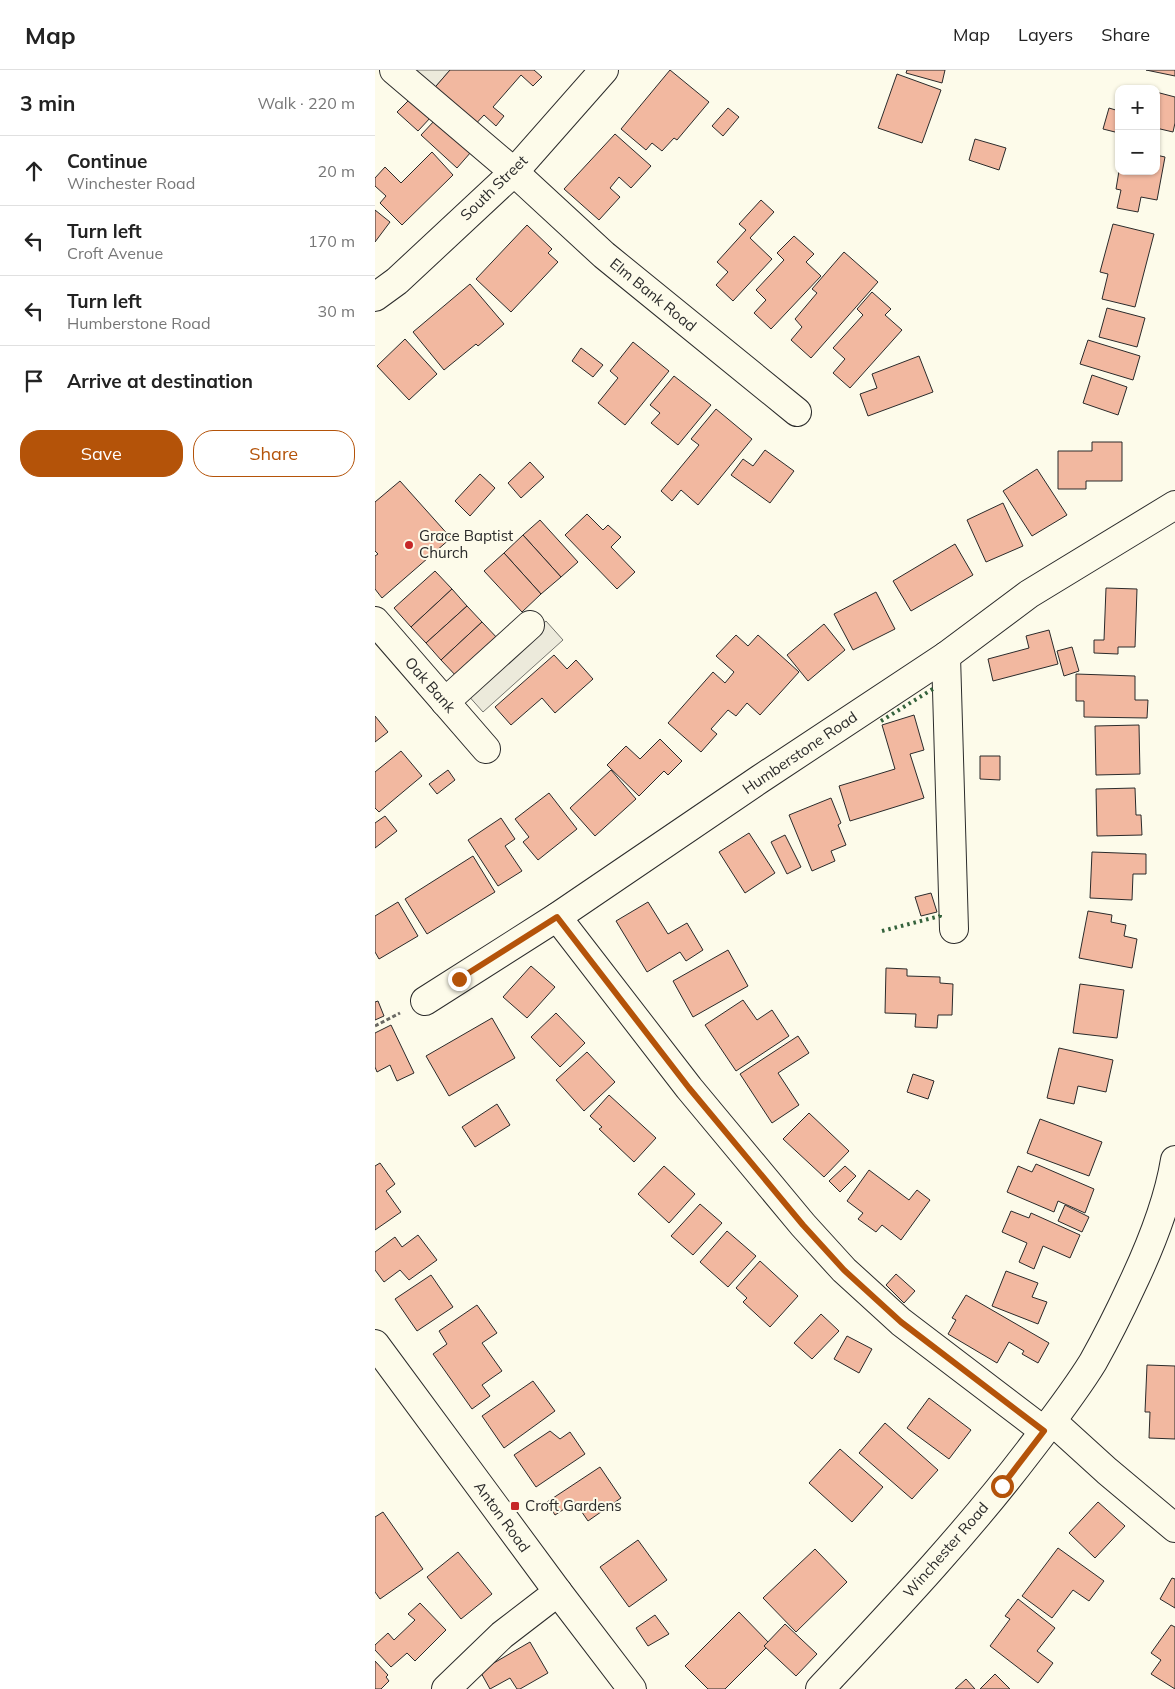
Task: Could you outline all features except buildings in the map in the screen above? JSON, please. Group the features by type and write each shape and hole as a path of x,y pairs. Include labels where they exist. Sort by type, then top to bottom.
{"street":[{"name":"Elm Bank Road","path":"394,70 514,172 603,255 797,412"},
{"name":"South Street","path":"375,297 397,280 514,172 604,70"},
{"name":"Humberstone Road","path":"425,1001 557,917 946,656 1029,594 1175,504"},
{"name":"Oak Bank","path":"375,621 486,749"},
{"path":"445,702 530,625"},
{"path":"946,656 954,929"},
{"path":"557,917 689,1088 803,1225 844,1270 901,1322 1048,1426 1107,1471 1175,1528"},
{"name":"Winchester Road","path":"820,1689 938,1561 1002,1486 1048,1426 1092,1362 1131,1288 1165,1204 1175,1160"},
{"name":"Anton Road","path":"375,1344 632,1689"},
{"path":"446,1689 502,1635 558,1592"}],"shaded area":[{"path":"383,70 450,70 430,93"},
{"path":"546,621 563,640 483,712 466,693"}],"hedge":[{"path":"881,721 936,687"},
{"path":"882,931 940,916 940,914"}],"place":[{"name":"Grace Baptist Church","path":"409,545"},
{"name":"Croft Gardens","path":"515,1506"}],"route":[{"path":"459,979 557,917 689,1088 803,1225 844,1270 901,1322 1044,1431 1002,1486"}]}
